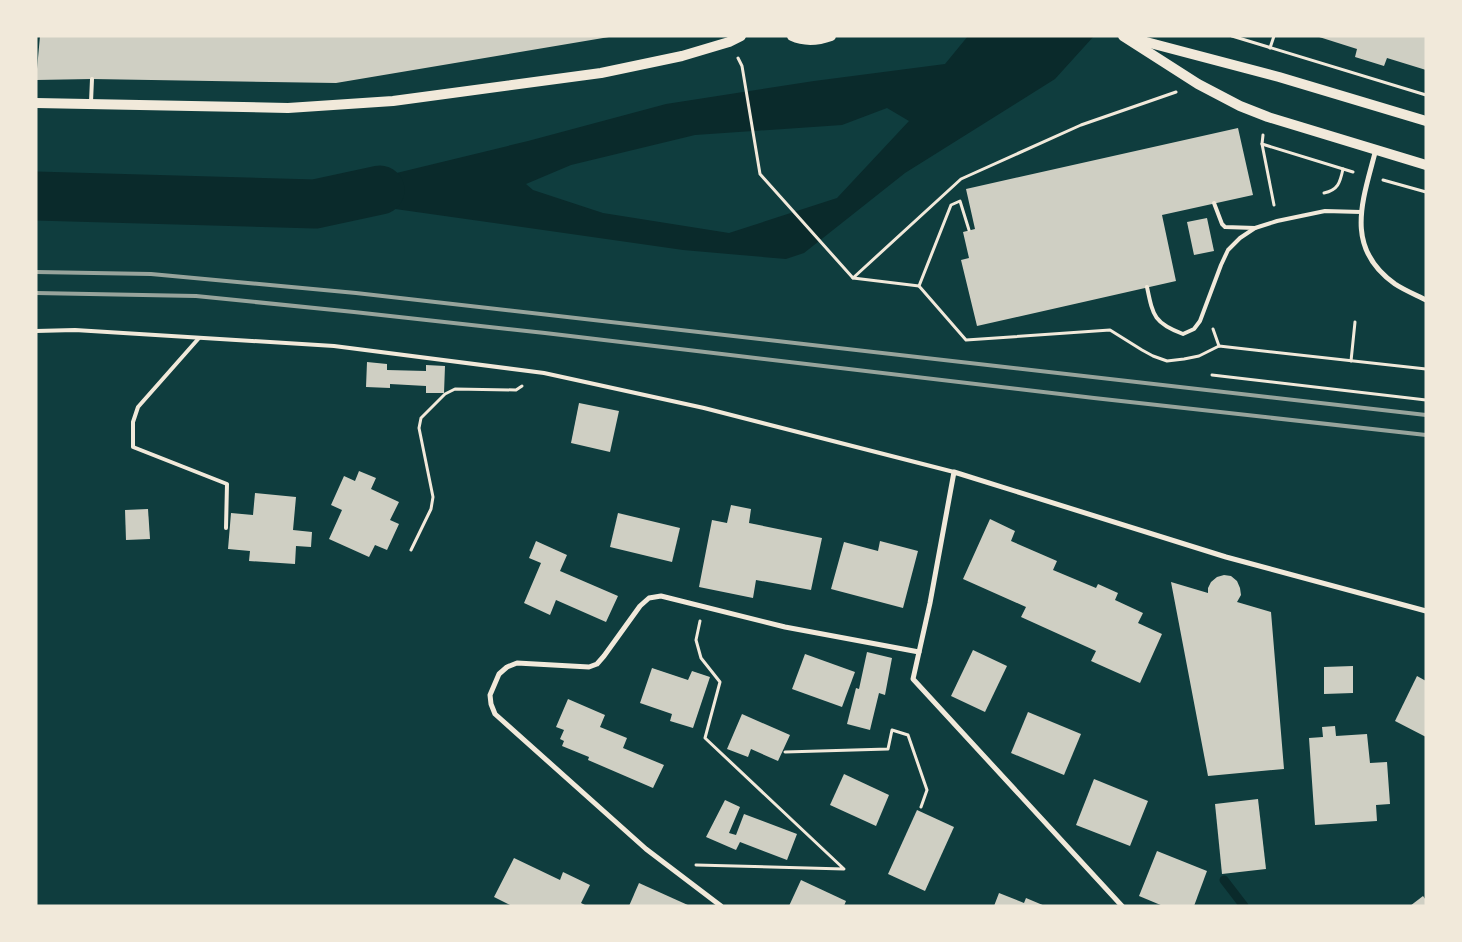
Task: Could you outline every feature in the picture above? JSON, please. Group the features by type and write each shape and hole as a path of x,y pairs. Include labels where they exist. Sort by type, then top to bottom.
{"main road":[{"path":"36,103 288,108 393,101 601,73 682,56 729,42 741,36"},
{"path":"792,36 801,40 819,40 831,36"},
{"path":"1124,36 1163,63 1240,106 1426,165"},
{"path":"1124,36 1279,77 1426,122"}],"street":[{"path":"1376,149 1360,212 1362,240 1374,265 1395,284 1426,300"},
{"path":"1122,906 913,679 930,603 954,472 1226,557 1426,611"},
{"path":"721,906 646,849 495,714 490,704 490,694 499,674 507,667 517,663 589,667 597,664 640,606 649,598 661,596 785,627 919,652"}],"lane":[{"path":"91,104 92,79"},
{"path":"1214,203 1225,227 1255,228"},
{"path":"1146,288 1156,318 1162,324 1183,334 1194,329 1200,321 1228,250 1240,238 1255,228 1278,221 1325,212 1360,212"},
{"path":"36,331 75,330 334,346 544,373 704,408 954,472"},
{"path":"199,338 138,407 133,422 133,447 227,484 226,528"}],"path":[{"path":"1232,36 1426,95"},
{"path":"1270,48 1274,36"},
{"path":"742,66 760,174 853,278 919,286 966,340 1110,330 1153,356 1167,361 1199,356 1219,346 1426,369"},
{"path":"853,278 961,179 1081,125 1198,84"},
{"path":"1262,144 1278,221"},
{"path":"1322,194 1332,192 1338,186 1343,169"},
{"path":"1369,176 1426,192"},
{"path":"919,286 951,205 960,201 969,230"},
{"path":"1351,360 1355,322"},
{"path":"411,550 431,509 433,496 419,428 421,418 445,394 455,389 516,390 544,373"},
{"path":"1212,375 1426,400"},
{"path":"665,864 844,869 705,738 720,682 700,658 696,640 704,606"},
{"path":"785,752 888,749 892,730 908,734 927,790 921,807"}],"water":[{"path":"968,36 1094,36 1055,79 905,173 804,253 786,259 683,250 374,206 315,204 380,177 528,141 666,104 814,81 945,64","holes":["887,108 909,121 837,198 729,233 603,213 533,190 526,184 571,165 695,135 842,125"]}],"building":[{"path":"40,36 609,37 336,83 92,79 36,80"},
{"path":"1316,36 1426,36 1426,70 1387,58 1384,66 1355,57 1357,49"},
{"path":"1238,128 1253,195 1162,215 1176,281 977,326 961,260 969,258 963,232 975,229 966,189"},
{"path":"1207,218 1214,251 1194,255 1187,222"},
{"path":"367,362 387,364 387,370 426,371 426,365 445,366 444,393 426,393 426,386 390,384 390,388 366,387"},
{"path":"579,403 619,411 610,452 571,443"},
{"path":"359,471 376,478 371,489 399,502 390,520 399,524 387,550 375,545 369,557 329,539 342,510 331,505 344,476 355,481"},
{"path":"255,493 296,497 293,530 312,532 311,547 296,546 295,564 249,561 250,551 228,549 231,513 253,515"},
{"path":"731,505 751,509 749,523 822,538 811,590 756,580 753,598 699,587 712,520 727,523"},
{"path":"148,509 150,539 126,540 125,510"},
{"path":"618,513 680,528 672,562 610,547"},
{"path":"990,519 1015,531 1011,541 1057,561 1053,570 1096,588 1098,584 1118,593 1115,600 1143,613 1138,623 1162,634 1140,683 1091,661 1096,651 1021,617 1026,607 963,579"},
{"path":"536,541 567,555 560,571 618,596 606,622 556,600 550,615 524,603 541,563 529,558"},
{"path":"880,541 918,551 903,608 831,589 844,542 878,551"},
{"path":"1231,576 1237,581 1241,595 1237,602 1271,612 1284,769 1208,776 1171,582 1208,593 1211,582 1217,577"},
{"path":"973,650 1007,666 985,712 951,696"},
{"path":"867,652 892,658 885,695 879,693 870,730 847,724 856,688 859,689"},
{"path":"805,654 855,672 842,707 792,689"},
{"path":"1353,666 1353,693 1324,694 1324,667"},
{"path":"652,668 688,680 692,671 710,677 693,728 670,721 672,714 640,703"},
{"path":"1417,676 1426,681 1426,737 1395,721"},
{"path":"568,699 605,715 600,727 627,738 623,748 664,765 653,788 588,760 589,757 562,746 564,741 560,739 564,730 556,727"},
{"path":"1028,712 1081,734 1064,775 1011,753"},
{"path":"742,714 790,735 778,761 751,749 748,757 727,749"},
{"path":"1335,726 1336,736 1367,734 1370,763 1387,762 1390,804 1376,805 1377,821 1315,825 1309,738 1323,737 1322,727"},
{"path":"844,774 889,795 876,826 830,805"},
{"path":"1094,779 1148,801 1130,846 1076,825"},
{"path":"1258,799 1266,869 1222,874 1215,804"},
{"path":"725,800 740,807 729,833 736,835 744,814 797,834 787,860 740,842 736,850 706,837"},
{"path":"917,810 954,827 925,891 888,874"},
{"path":"1157,851 1207,871 1194,906 1163,906 1139,896"},
{"path":"514,858 560,880 563,872 590,885 581,903 587,906 512,906 494,897"},
{"path":"801,880 846,901 844,906 789,906"},
{"path":"639,883 690,906 629,906"},
{"path":"999,893 1024,903 1026,898 1045,906 994,906"},
{"path":"1423,896 1426,900 1426,906 1410,906"}],"waterway":[{"path":"36,196 315,204 380,190"},
{"path":"1224,880 1244,906"}],"railway":[{"path":"36,272 151,274 356,293 1426,415"},
{"path":"36,293 196,296 354,312 1426,435"}]}
